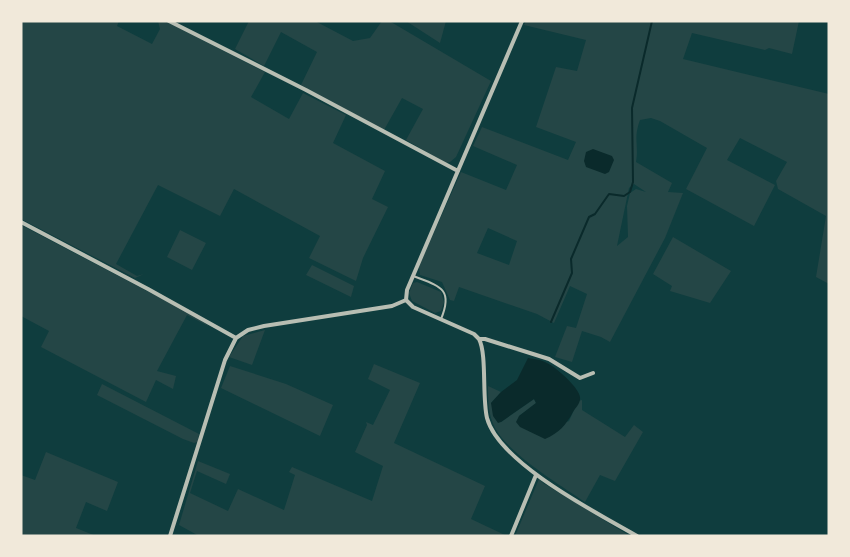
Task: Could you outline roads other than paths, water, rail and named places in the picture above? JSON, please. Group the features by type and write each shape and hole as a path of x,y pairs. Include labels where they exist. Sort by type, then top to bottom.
{"street":[{"path":"169,21 306,90 458,171"},
{"path":"522,21 413,276 406,293 406,300 413,307 474,334 479,339 485,408 491,428 504,447 536,475 637,536"},
{"path":"21,222 145,287 236,338"},
{"path":"170,536 225,360 236,338 248,330 264,326 392,306 406,300"},
{"path":"479,339 485,339 549,359 580,378 593,373"},
{"path":"511,536 536,475"}],"lane":[{"path":"413,276 437,286 446,295 447,305 441,320"}],"waterway":[{"path":"551,322 572,273 571,259 589,217 595,214 609,194 624,196 630,192 633,182 632,108 652,21"}]}
